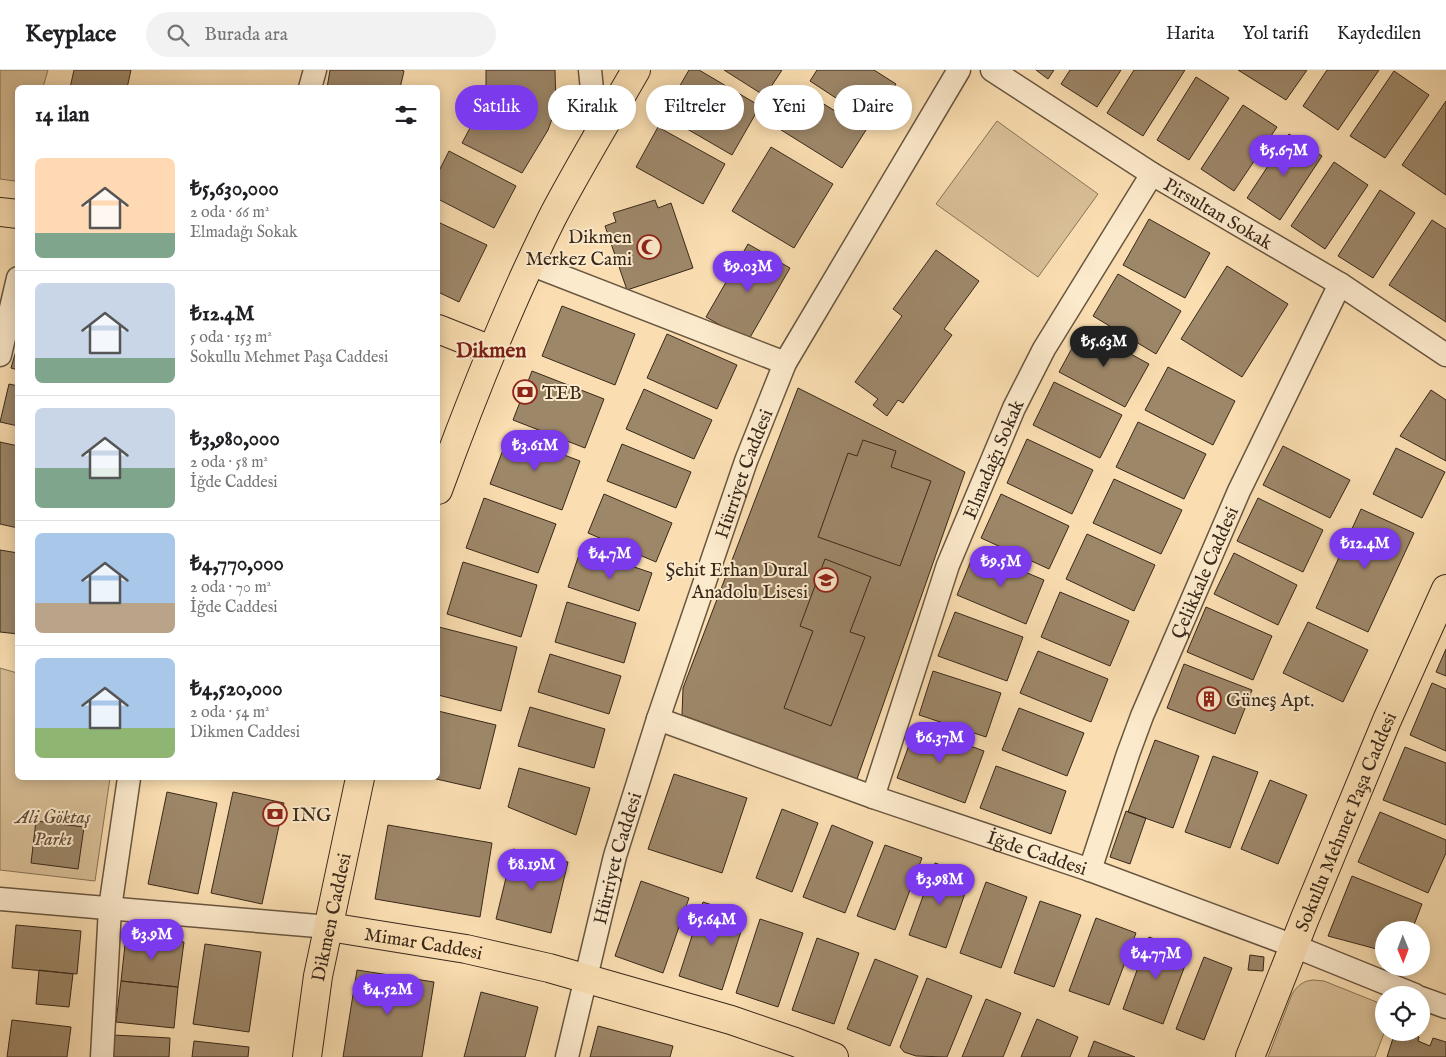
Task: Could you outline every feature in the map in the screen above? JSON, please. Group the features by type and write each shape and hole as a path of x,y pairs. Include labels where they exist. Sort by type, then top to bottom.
{"main road":[{"path":"440,485 491,350 530,264 553,216 636,70"},
{"path":"0,212 15,214"},
{"path":"440,330 491,350"},
{"name":"Sokullu Mehmet Paşa Caddesi","path":"1250,1057 1387,720 1446,589"},
{"name":"Dikmen Caddesi","path":"307,1057 318,976 360,780"},
{"name":"Mimar Caddesi","path":"328,927 466,949 587,977 732,1020 834,1057"}],"street":[{"path":"311,85 314,70"},
{"path":"590,70 597,139"},
{"name":"Hürriyet Caddesi","path":"567,1057 616,856 658,719 746,461 785,363 959,70"},
{"name":"Pirsultan Sokak","path":"992,70 1152,174 1340,284 1446,355"},
{"name":"Elmadağı Sokak","path":"873,797 946,573 1014,408 1044,349 1152,174"},
{"path":"530,264 785,363"},
{"name":"Çelikkale Caddesi","path":"1090,870 1142,716 1239,491 1340,284"},
{"path":"0,355 15,291"},
{"name":"İğde Caddesi","path":"658,719 873,797 1090,870 1294,946 1393,986"},
{"path":"102,1057 110,908 129,780"},
{"name":"Mimar Caddesi","path":"0,899 328,927"},
{"path":"1430,1001 1446,1007"}],"green space":[{"path":"0,70 48,70 44,85 15,85 15,181 0,179"},
{"path":"997,121 1098,194 1038,277 936,204"},
{"name":"Ali Göktaş Parkı","path":"0,668 15,672 15,780 110,780 95,881 0,870"},
{"path":"1306,981 1324,981 1375,1001 1375,1041 1381,1041 1375,1057 1268,1057 1292,994 1296,988"}],"building":[{"path":"74,70 131,70 128,85 71,85"},
{"path":"330,70 404,71 401,85 328,85"},
{"path":"486,70 555,70 555,85 548,85 548,130 522,173 462,143 469,130 538,130 538,85 486,85"},
{"path":"689,70 699,70 724,85 680,85"},
{"path":"724,70 782,70 772,85 754,85 754,89"},
{"path":"817,70 874,70 896,84 834,85 834,97 824,90 824,85 816,85 810,81"},
{"path":"1036,70 1054,70 1048,79"},
{"path":"1070,70 1121,70 1097,107 1061,84"},
{"path":"1134,70 1185,70 1143,136 1107,113"},
{"path":"1238,70 1307,70 1286,100"},
{"path":"1327,70 1379,70 1338,130 1303,106"},
{"path":"1394,71 1429,95 1385,158 1350,136"},
{"path":"1196,77 1229,98 1189,160 1157,140"},
{"path":"744,97 754,102 754,116 732,155 689,130 744,130"},
{"path":"1446,101 1446,195 1402,165"},
{"path":"824,104 834,110 834,130 866,130 842,168 781,130 824,130"},
{"path":"1243,105 1277,127 1234,191 1201,169"},
{"path":"656,130 663,130 725,164 703,204 636,167"},
{"path":"1289,134 1322,156 1280,220 1247,198"},
{"path":"771,147 833,184 794,248 732,211"},
{"path":"449,151 516,186 494,228 440,200 440,169"},
{"path":"1334,162 1368,185 1325,249 1291,226"},
{"path":"1380,190 1415,213 1373,278 1338,256"},
{"name":"Dikmen Merkez Cami","path":"655,200 658,208 671,203 693,268 627,290 605,226 616,222 613,213"},
{"path":"1149,219 1210,253 1185,298 1123,265"},
{"path":"1432,220 1446,229 1446,322 1389,285"},
{"path":"440,223 487,245 459,302 440,293"},
{"path":"748,244 790,268 748,341 706,317"},
{"path":"936,250 979,281 944,329 952,335 903,403 898,400 887,416 873,405 878,399 855,382 902,316 893,309"},
{"path":"1227,266 1288,304 1242,377 1181,339"},
{"path":"1118,274 1181,311 1156,354 1093,316"},
{"path":"562,306 635,334 615,385 542,356"},
{"path":"1083,328 1149,364 1125,407 1059,372"},
{"path":"667,334 737,365 717,409 647,378"},
{"path":"15,354 15,369 11,368"},
{"path":"1168,367 1235,401 1213,445 1145,410"},
{"path":"532,371 604,399 585,448 513,420"},
{"path":"1054,382 1122,415 1100,458 1033,425"},
{"path":"9,384 15,385 15,425 0,422"},
{"name":"Şehit Erhan Dural Anadolu Lisesi","path":"798,388 965,472 857,779 682,715 683,688"},
{"path":"644,389 712,420 694,459 626,429"},
{"path":"1431,390 1446,400 1446,461 1400,436"},
{"path":"1138,422 1206,454 1184,499 1116,467"},
{"path":"509,434 580,461 562,510 490,484"},
{"path":"1027,439 1093,470 1072,514 1007,483"},
{"path":"863,440 896,451 891,467 931,481 900,566 818,537 848,453 857,456"},
{"path":"0,442 15,445 15,527 0,524"},
{"path":"622,444 691,472 676,508 607,481"},
{"path":"1283,446 1350,480 1330,518 1263,485"},
{"path":"1396,448 1445,472 1422,518 1373,494"},
{"path":"1114,479 1182,510 1161,554 1093,523"},
{"path":"604,494 672,523 656,562 588,533"},
{"path":"1001,494 1069,526 1049,569 981,538"},
{"path":"484,498 556,524 538,573 466,548"},
{"path":"1258,498 1323,530 1303,572 1237,541"},
{"path":"1361,509 1414,533 1368,632 1316,608"},
{"path":"1087,534 1155,565 1134,611 1066,579"},
{"path":"581,549 652,573 639,611 568,587"},
{"path":"0,550 15,552 15,634 0,632"},
{"path":"975,551 1044,580 1026,624 957,595"},
{"path":"1234,553 1297,585 1278,625 1214,594"},
{"name":"Şehit Erhan Dural Anadolu Lisesi","path":"825,559 871,577 850,632 865,637 831,726 784,708 813,631 800,626"},
{"path":"463,562 537,585 521,637 447,614"},
{"path":"1060,592 1129,621 1110,666 1041,637"},
{"path":"567,602 636,623 624,663 555,642"},
{"path":"1206,607 1272,636 1253,680 1187,652"},
{"path":"955,612 1023,637 1007,681 938,656"},
{"path":"1308,622 1368,650 1343,702 1283,673"},
{"path":"440,627 517,647 501,711 440,696"},
{"path":"1446,649 1446,676 1436,672"},
{"path":"1038,651 1108,679 1091,722 1020,693"},
{"path":"550,654 621,676 609,714 538,692"},
{"name":"Güneş Apt.","path":"1184,664 1252,690 1235,734 1167,708"},
{"path":"933,671 1001,693 986,737 919,715"},
{"path":"1432,683 1446,689 1446,751 1410,735"},
{"path":"530,707 605,729 594,768 518,746"},
{"path":"1019,708 1084,733 1067,776 1002,750"},
{"path":"440,711 496,725 480,789 440,780"},
{"path":"916,726 984,751 965,803 897,778"},
{"path":"1155,740 1199,756 1173,828 1128,812"},
{"path":"1405,747 1446,763 1446,825 1383,800"},
{"path":"1213,756 1258,772 1230,848 1185,832"},
{"path":"996,766 1066,791 1051,834 980,808"},
{"path":"519,768 590,788 576,835 508,807"},
{"path":"674,774 747,798 722,873 648,849"},
{"path":"1270,780 1307,795 1278,864 1241,849"},
{"path":"167,792 217,803 198,894 148,884"},
{"path":"233,792 284,803 262,904 211,893"},
{"path":"782,809 818,823 792,892 756,878"},
{"path":"1126,811 1146,818 1130,864 1110,857"},
{"path":"1380,812 1446,840 1446,853 1428,893 1358,862"},
{"path":"36,821 84,827 78,869 31,863"},
{"path":"388,825 492,843 480,917 375,899"},
{"path":"832,825 873,842 845,913 803,897"},
{"path":"885,845 922,858 895,930 857,916"},
{"path":"513,849 568,862 551,933 496,919"},
{"path":"935,863 971,876 946,948 909,935"},
{"path":"1352,876 1422,904 1415,921 1375,921 1375,949 1328,936"},
{"path":"641,881 689,898 663,973 615,956"},
{"path":"986,882 1027,897 1001,968 960,953"},
{"path":"1040,901 1081,915 1054,987 1014,973"},
{"path":"703,902 746,916 722,990 679,976"},
{"path":"1096,918 1136,933 1109,1005 1069,991"},
{"path":"760,919 803,933 778,1007 736,993"},
{"path":"16,925 81,931 77,974 12,968"},
{"path":"126,936 184,942 178,987 121,981"},
{"path":"1149,937 1190,952 1163,1024 1123,1009"},
{"path":"817,938 859,953 834,1024 792,1010"},
{"path":"205,944 261,952 249,1032 193,1024"},
{"path":"1250,955 1264,957 1263,971 1248,970"},
{"path":"1204,957 1232,968 1204,1040 1176,1029"},
{"path":"875,959 918,976 890,1046 847,1029"},
{"path":"39,970 73,974 69,1007 36,1004"},
{"path":"357,970 434,982 422,1057 343,1057"},
{"path":"927,978 972,996 947,1057 916,1056 904,1052 900,1047"},
{"path":"121,981 178,987 174,1028 116,1022"},
{"path":"481,992 538,1007 525,1057 464,1057"},
{"path":"986,999 1021,1013 1003,1057 962,1057"},
{"path":"1037,1019 1078,1037 1070,1057 1021,1057"},
{"path":"12,1020 71,1027 67,1057 7,1057"},
{"path":"598,1026 673,1046 670,1057 590,1057"},
{"path":"113,1035 170,1038 169,1057 111,1057"},
{"path":"1433,1038 1446,1042 1446,1057 1387,1057 1392,1041 1418,1041 1430,1046"},
{"path":"194,1041 249,1047 248,1057 192,1057"},
{"path":"1094,1041 1135,1057 1088,1057"}],"place":[{"name":"Dikmen Merkez Cami","path":"649,247"},
{"name":"TEB","path":"525,392"},
{"name":"Şehit Erhan Dural Anadolu Lisesi","path":"826,580"},
{"name":"Güneş Apt.","path":"1209,699"},
{"name":"ING","path":"275,814"}],"district":[{"name":"Dikmen","path":"491,350"}]}
